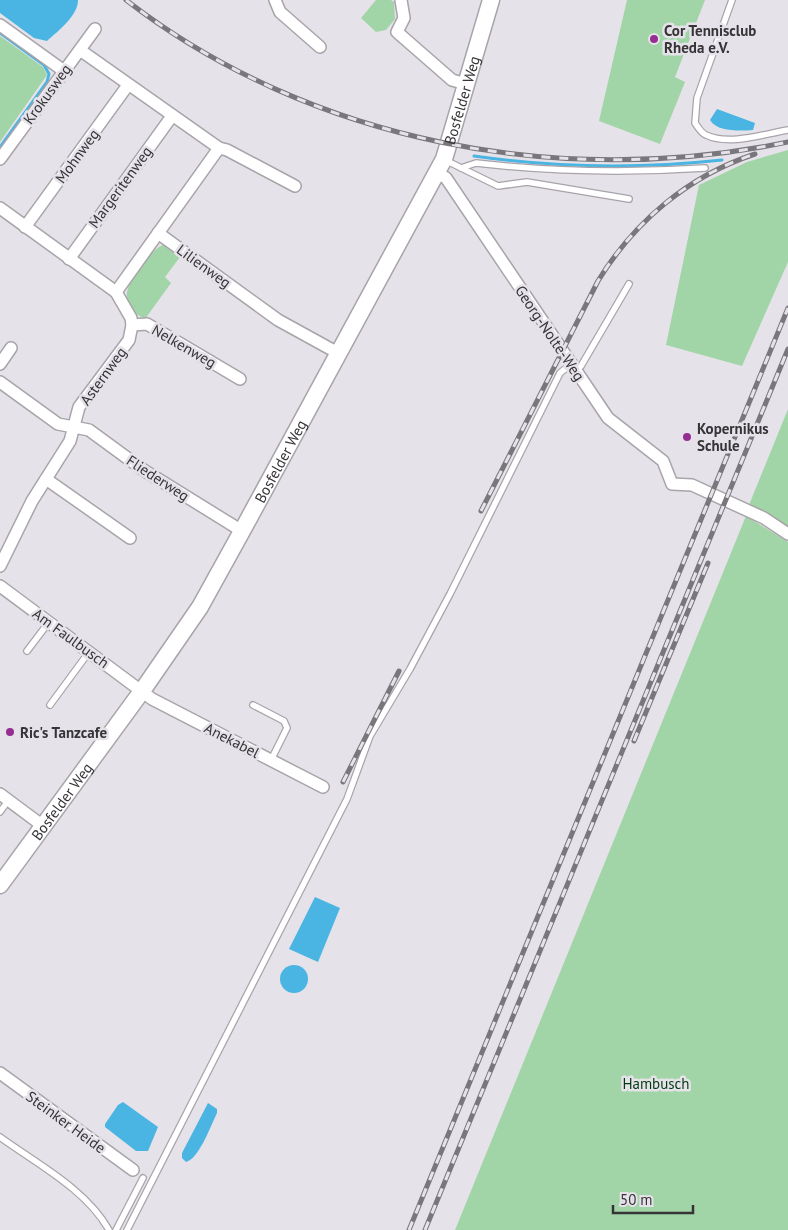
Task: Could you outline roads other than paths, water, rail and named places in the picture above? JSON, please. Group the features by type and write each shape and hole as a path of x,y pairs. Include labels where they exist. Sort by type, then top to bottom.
{"street":[{"path":"275,0 280,12 320,47"},
{"path":"401,0 404,18 397,32 452,80 466,84"},
{"name":"Bosfelder Weg","path":"0,885 200,607 440,165 491,0"},
{"path":"0,25 64,71"},
{"name":"Krokusweg","path":"0,160 95,30"},
{"path":"80,50 219,148 227,150 295,186"},
{"name":"Mohnweg","path":"25,227 128,85"},
{"name":"Margeritenweg","path":"69,259 172,116"},
{"path":"116,292 219,148"},
{"name":"Georg-Nolte-Weg","path":"440,165 446,178 608,418 662,460 672,484 692,485 764,518 788,534"},
{"name":"Nelkenweg","path":"0,208 116,292 126,308 132,325 147,324 240,379"},
{"name":"Lilienweg","path":"158,233 278,320 338,353"},
{"name":"Asternweg","path":"0,566 32,501 70,441 79,408 129,340 132,325"},
{"path":"0,364 11,348"},
{"name":"Fliederweg","path":"0,382 58,424 89,430 145,470 242,531"},
{"path":"46,479 130,538"},
{"name":"Am Faulbusch","path":"0,586 142,690"},
{"name":"Anekabel","path":"142,690 152,699 323,787"},
{"path":"4,798 43,826"},
{"name":"Steinker Heide","path":"0,1073 133,1170"}],"lane":[{"path":"732,0 697,98 695,123 704,134 730,139 788,130"},
{"path":"461,168 476,163 588,172 642,172 705,168"},
{"path":"440,165 461,168 498,186 527,182 629,199"},
{"path":"127,1230 347,799 370,736 410,669 450,594 560,373 582,366 629,284"},
{"path":"27,651 49,622"},
{"path":"50,705 89,652"},
{"path":"253,705 284,721 287,728 271,760"},
{"path":"0,812 4,798"},
{"path":"0,1137 70,1187 92,1207 109,1230"},
{"path":"133,1170 151,1183"},
{"path":"116,1230 143,1178"}],"water":[{"path":"0,0 78,0 75,12 62,28 47,41 34,38 0,13"},
{"path":"717,109 755,123 753,130 729,130 718,127 710,120"},
{"path":"315,897 340,908 318,962 289,949"},
{"path":"294,965 304,969 308,979 304,989 294,993 284,989 280,979 284,969"},
{"path":"123,1102 158,1127 148,1151 136,1151 105,1127 105,1124 118,1105"},
{"path":"208,1103 217,1109 217,1113 200,1148 191,1160 186,1162 182,1158 182,1153"}],"waterway":[{"path":"0,33 44,65 49,74 47,82 0,147"},
{"path":"474,156 536,163 598,166 660,165 722,160"}],"railway":[{"path":"126,0 198,49 276,89 357,120 441,142 528,155 615,160 702,155 788,142"},
{"path":"481,511 598,281 628,239 685,188 730,163 755,154"},
{"path":"409,1230 788,308"},
{"path":"425,1230 788,349"},
{"path":"634,741 708,563"},
{"path":"343,782 399,671"}],"place":[{"name":"Cor Tennisclub Rheda e.V.","path":"654,39"},
{"name":"Kopernikus Schule","path":"687,437"},
{"name":"Ric's Tanzcafe","path":"10,732"}],"park label":[{"name":"Hambusch","path":"656,1083"}]}
